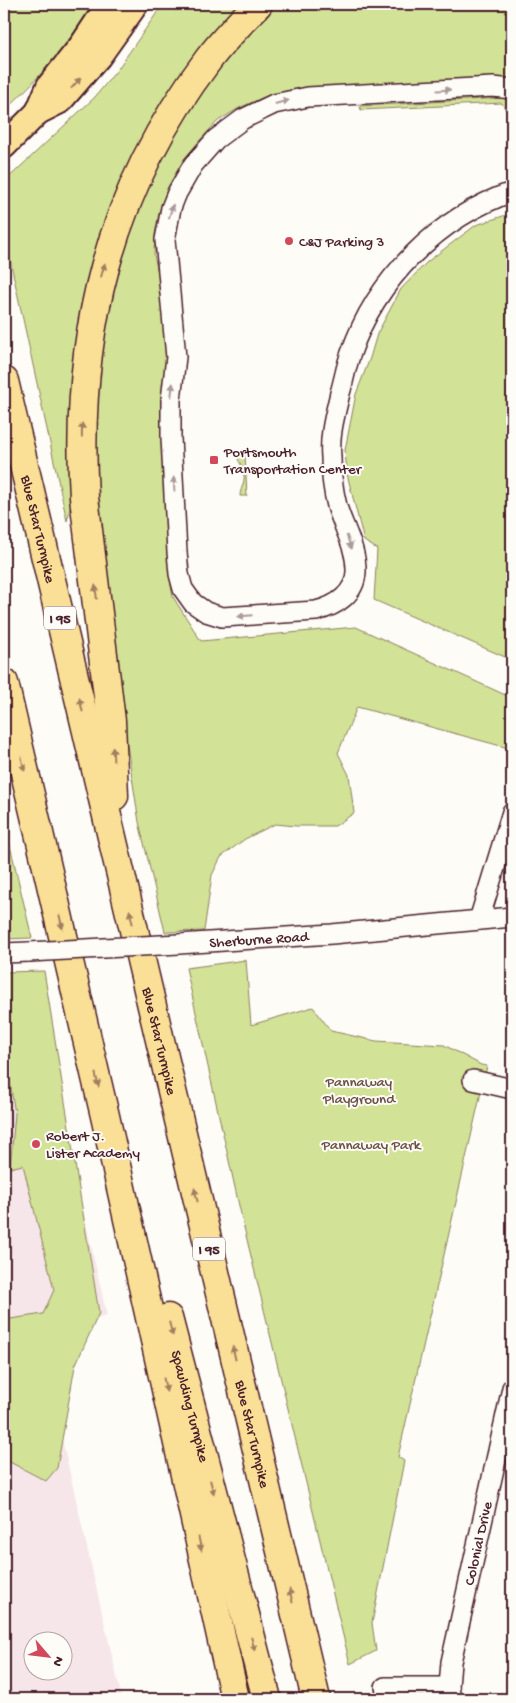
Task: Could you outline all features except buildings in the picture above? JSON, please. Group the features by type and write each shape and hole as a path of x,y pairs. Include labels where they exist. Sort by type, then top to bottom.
{"highway":[{"path":"116,855 111,721 84,497 82,465 82,416 85,368 92,320 102,273 117,227 147,157 208,59 258,4"},
{"name":"Blue Star Turnpike","path":"4,381 316,1699"},
{"path":"4,683 105,1116 235,1699"},
{"name":"Spaulding Turnpike","path":"105,1116 162,1293 266,1699"},
{"path":"303,1643 329,1699"}],"main road":[{"path":"38,112 49,86 82,45 109,4"},
{"path":"4,146 38,112 60,100 80,79 111,40 136,4"}],"street":[{"path":"512,89 493,87 308,97 274,104 243,119 216,139 193,165 177,193 169,216 165,240 173,309 176,357 171,400 171,438 177,552 179,574 183,589 193,603 206,612 222,617 316,611 330,608 342,599 352,587 356,571 354,554 335,495 330,457 330,436 351,353 374,304 401,268 432,237 467,212 494,198 512,192"},
{"path":"479,920 512,812"},
{"name":"Sherburne Road","path":"4,953 332,934 512,917"},
{"path":"479,1081 512,1088"},
{"name":"Colonial Drive","path":"450,1693 452,1656 512,1388"},
{"path":"384,1687 450,1693"}],"shaded area":[{"name":"Robert J. Lister Academy","path":"29,972 107,1316 4,1332 4,973"},
{"path":"62,1439 122,1699 4,1699 4,1459 46,1481 57,1468"}],"green space":[{"path":"4,4 93,4 52,61 4,111"},
{"path":"163,4 248,4 124,195 74,491 67,521 4,232 4,182 95,97 117,70"},
{"path":"268,4 512,4 512,81 490,77 290,90 262,98 239,108 218,121 183,161 168,187 159,212 154,255 160,282 166,358 163,404 169,575 173,597 201,641 356,627 512,698 512,749 357,707 338,753 349,775 354,813 335,826 275,824 245,839 221,857 212,875 204,931 165,932 139,822 96,546 91,364 118,244 187,102"},
{"path":"501,98 512,100 512,116 509,116 502,103 361,110 360,106"},
{"path":"512,213 512,660 374,600 377,549 364,541 347,474 345,450 356,394 377,334 401,289 427,262 476,225"},
{"path":"245,454 247,496 240,496 244,475 237,455"},
{"path":"4,820 32,938 4,939"},
{"name":"Pannaway Park","path":"246,960 251,1025 313,1007 331,1031 376,1041 444,1045 481,1065 487,1066 398,1457 404,1461 372,1623 376,1651 350,1664 242,1219 186,968"},
{"path":"44,971 99,1313 75,1366 57,1468 46,1481 4,1459 4,1320 43,1314 54,1290 23,1165 10,1168 15,1114 4,1044 4,972"}],"place":[{"name":"C&J Parking 3","path":"289,241"},
{"name":"Portsmouth Transportation Center","path":"214,460"},
{"name":"Robert J. Lister Academy","path":"36,1144"}],"park label":[{"name":"Pannaway Playground","path":"359,1090"}]}
